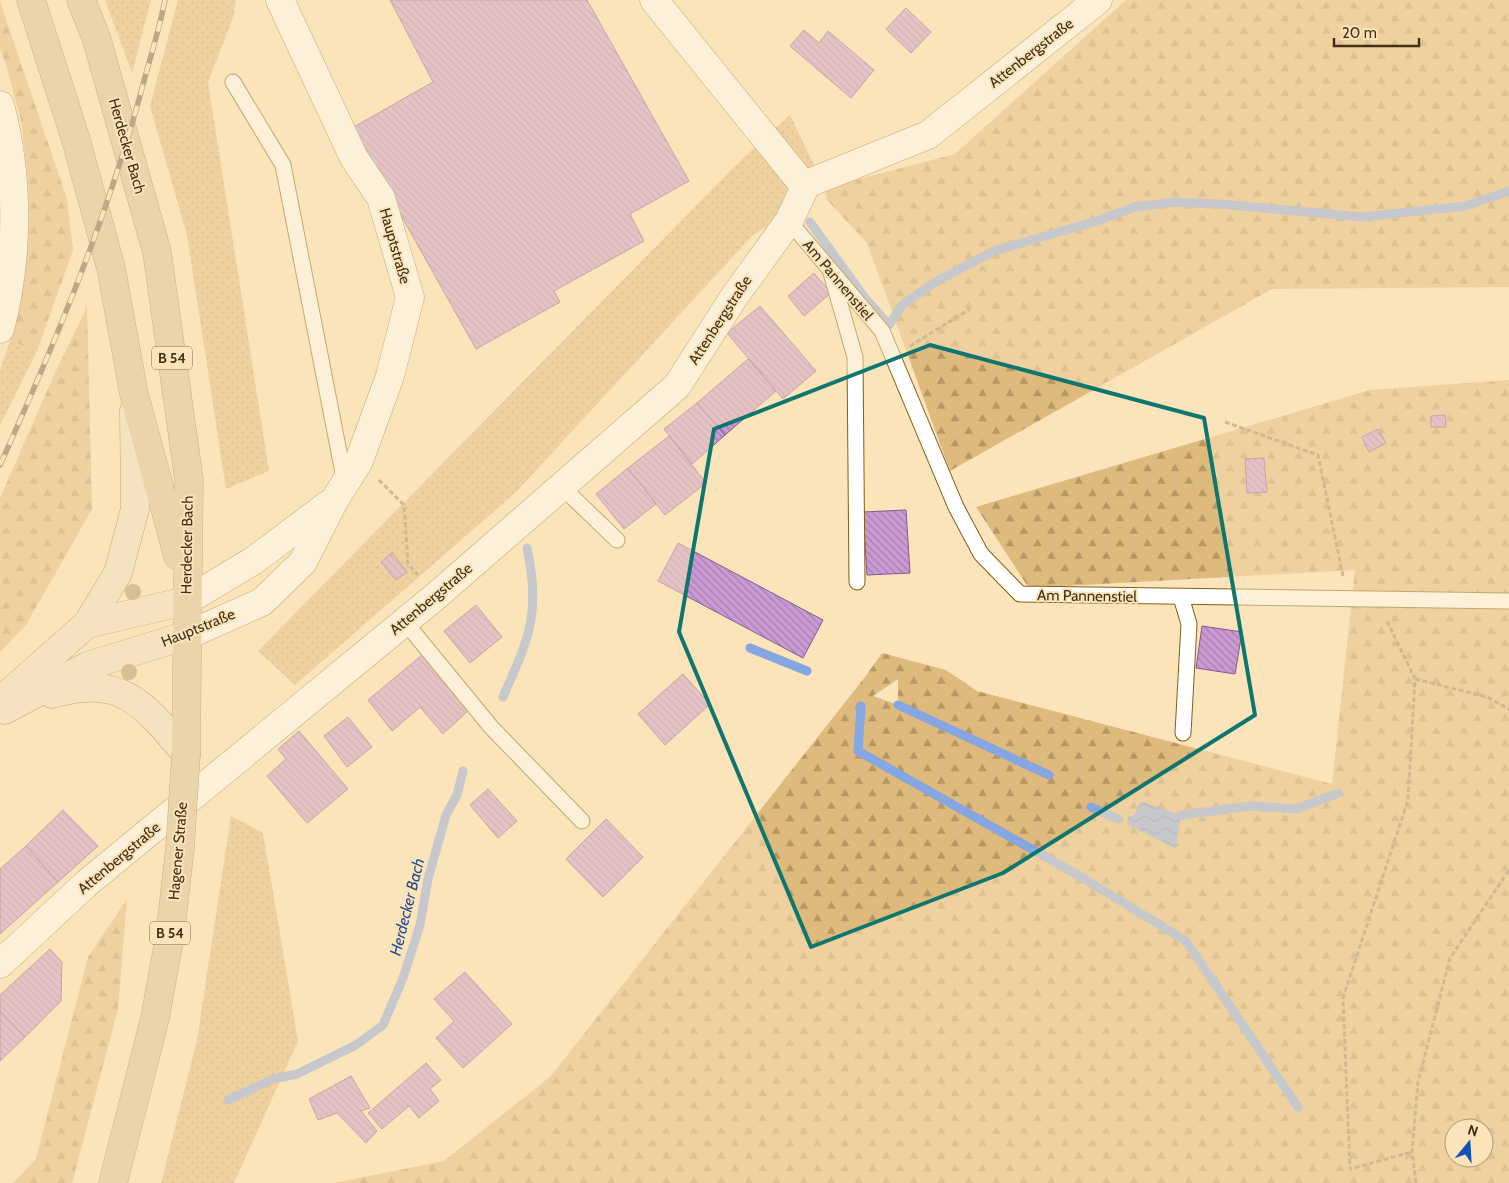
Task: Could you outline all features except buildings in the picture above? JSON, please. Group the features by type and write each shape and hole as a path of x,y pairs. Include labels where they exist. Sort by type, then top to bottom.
{"main road":[{"name":"Herdecker Bach","path":"31,0 76,140 111,268 134,394 178,551 186,601"},
{"name":"Herdecker Bach","path":"81,0 96,37 157,252 188,480 186,601"},
{"name":"Hagener Straße","path":"113,1183 155,1018 170,935 180,848 186,754 188,635 186,601"}],"street":[{"name":"Hauptstraße","path":"6,706 87,666 188,635 262,602 303,562 339,492 359,461 390,376 410,297 381,198 354,158 280,0"},
{"path":"654,0 804,185"},
{"name":"Attenbergstraße","path":"0,964 87,883 436,596 677,386 734,297 789,221 804,185 928,135 1098,0"},
{"path":"0,105 11,166 13,209 10,279 0,329"},
{"name":"Hauptstraße","path":"6,706 87,624 118,573 135,509 134,394"},
{"name":"Hauptstraße","path":"87,624 186,601 253,561 339,492"},
{"path":"6,706 73,688 114,690 136,701 156,718 186,754"}],"lane":[{"path":"233,82 283,165 339,492"},
{"name":"Am Pannenstiel","path":"789,221 882,331 956,507 968,530 981,554 1020,594 1376,598 1509,602"},
{"path":"829,267 855,357 857,582"},
{"path":"561,486 617,540"},
{"path":"1181,597 1189,624 1183,733"},
{"path":"405,622 491,727 582,821"}],"path":[{"path":"893,357 970,309"},
{"path":"1225,422 1318,455 1348,598"},
{"path":"404,505 408,564 436,596"},
{"path":"1376,598 1415,679 1408,800 1343,998 1350,1169 1412,1152"},
{"path":"1415,679 1487,697 1509,709"},
{"path":"1416,1183 1412,1152 1418,1082 1450,958 1509,870"}],"highlighted area":[{"path":"930,345 1204,418 1255,715 1003,873 811,947 679,632 714,429"}],"green space":[{"path":"105,0 151,0 132,73"},
{"path":"178,0 236,0 234,15 208,82 269,471 226,489 187,235 150,106"},
{"path":"1126,0 1509,0 1509,287 1272,289 950,471 867,243 827,200 825,188 955,154"},
{"path":"0,2 67,199 73,250 37,351 10,341 26,261 29,216 27,170 21,121 6,64 0,49"},
{"path":"790,115 825,188 752,236 516,492 295,685 258,651 740,161"},
{"path":"87,307 92,509 26,625 0,652 0,498 55,373"},
{"path":"10,341 37,351 0,425 0,370"},
{"path":"1509,380 1509,1183 334,1183 444,1161 550,1077 882,653 946,670 977,691 1332,784 1355,570 1029,588 976,507 1370,390","holes":["898,679 898,705 873,696","1134,815 1176,848 1127,824"]},
{"path":"231,816 263,833 298,1041 234,1183 161,1183 197,1040"},
{"path":"127,899 118,1009 72,1183 13,1183 36,1159 88,957"}],"water":[{"path":"1141,801 1181,815 1176,849 1127,824 1128,817 1134,815"}],"waterway":[{"path":"810,222 865,298 889,325 902,305 937,281 994,251 1097,221 1135,207 1174,202 1219,204 1362,217 1466,206 1509,191"},
{"name":"Herdecker Bach","path":"503,697 520,658 530,625 533,590 527,548"},
{"path":"750,648 807,671"},
{"path":"898,705 1049,775"},
{"path":"861,706 858,751 1083,878 1186,941 1298,1107"},
{"name":"Herdecker Bach","path":"228,1100 273,1079 297,1074 356,1045 383,1025 403,978 420,925 428,879 446,815 457,795 463,771"},
{"path":"1181,815 1251,806 1297,809 1338,793"},
{"path":"1091,807 1118,819"}],"railway":[{"path":"0,465 62,322 99,225 131,127 165,0"}]}
